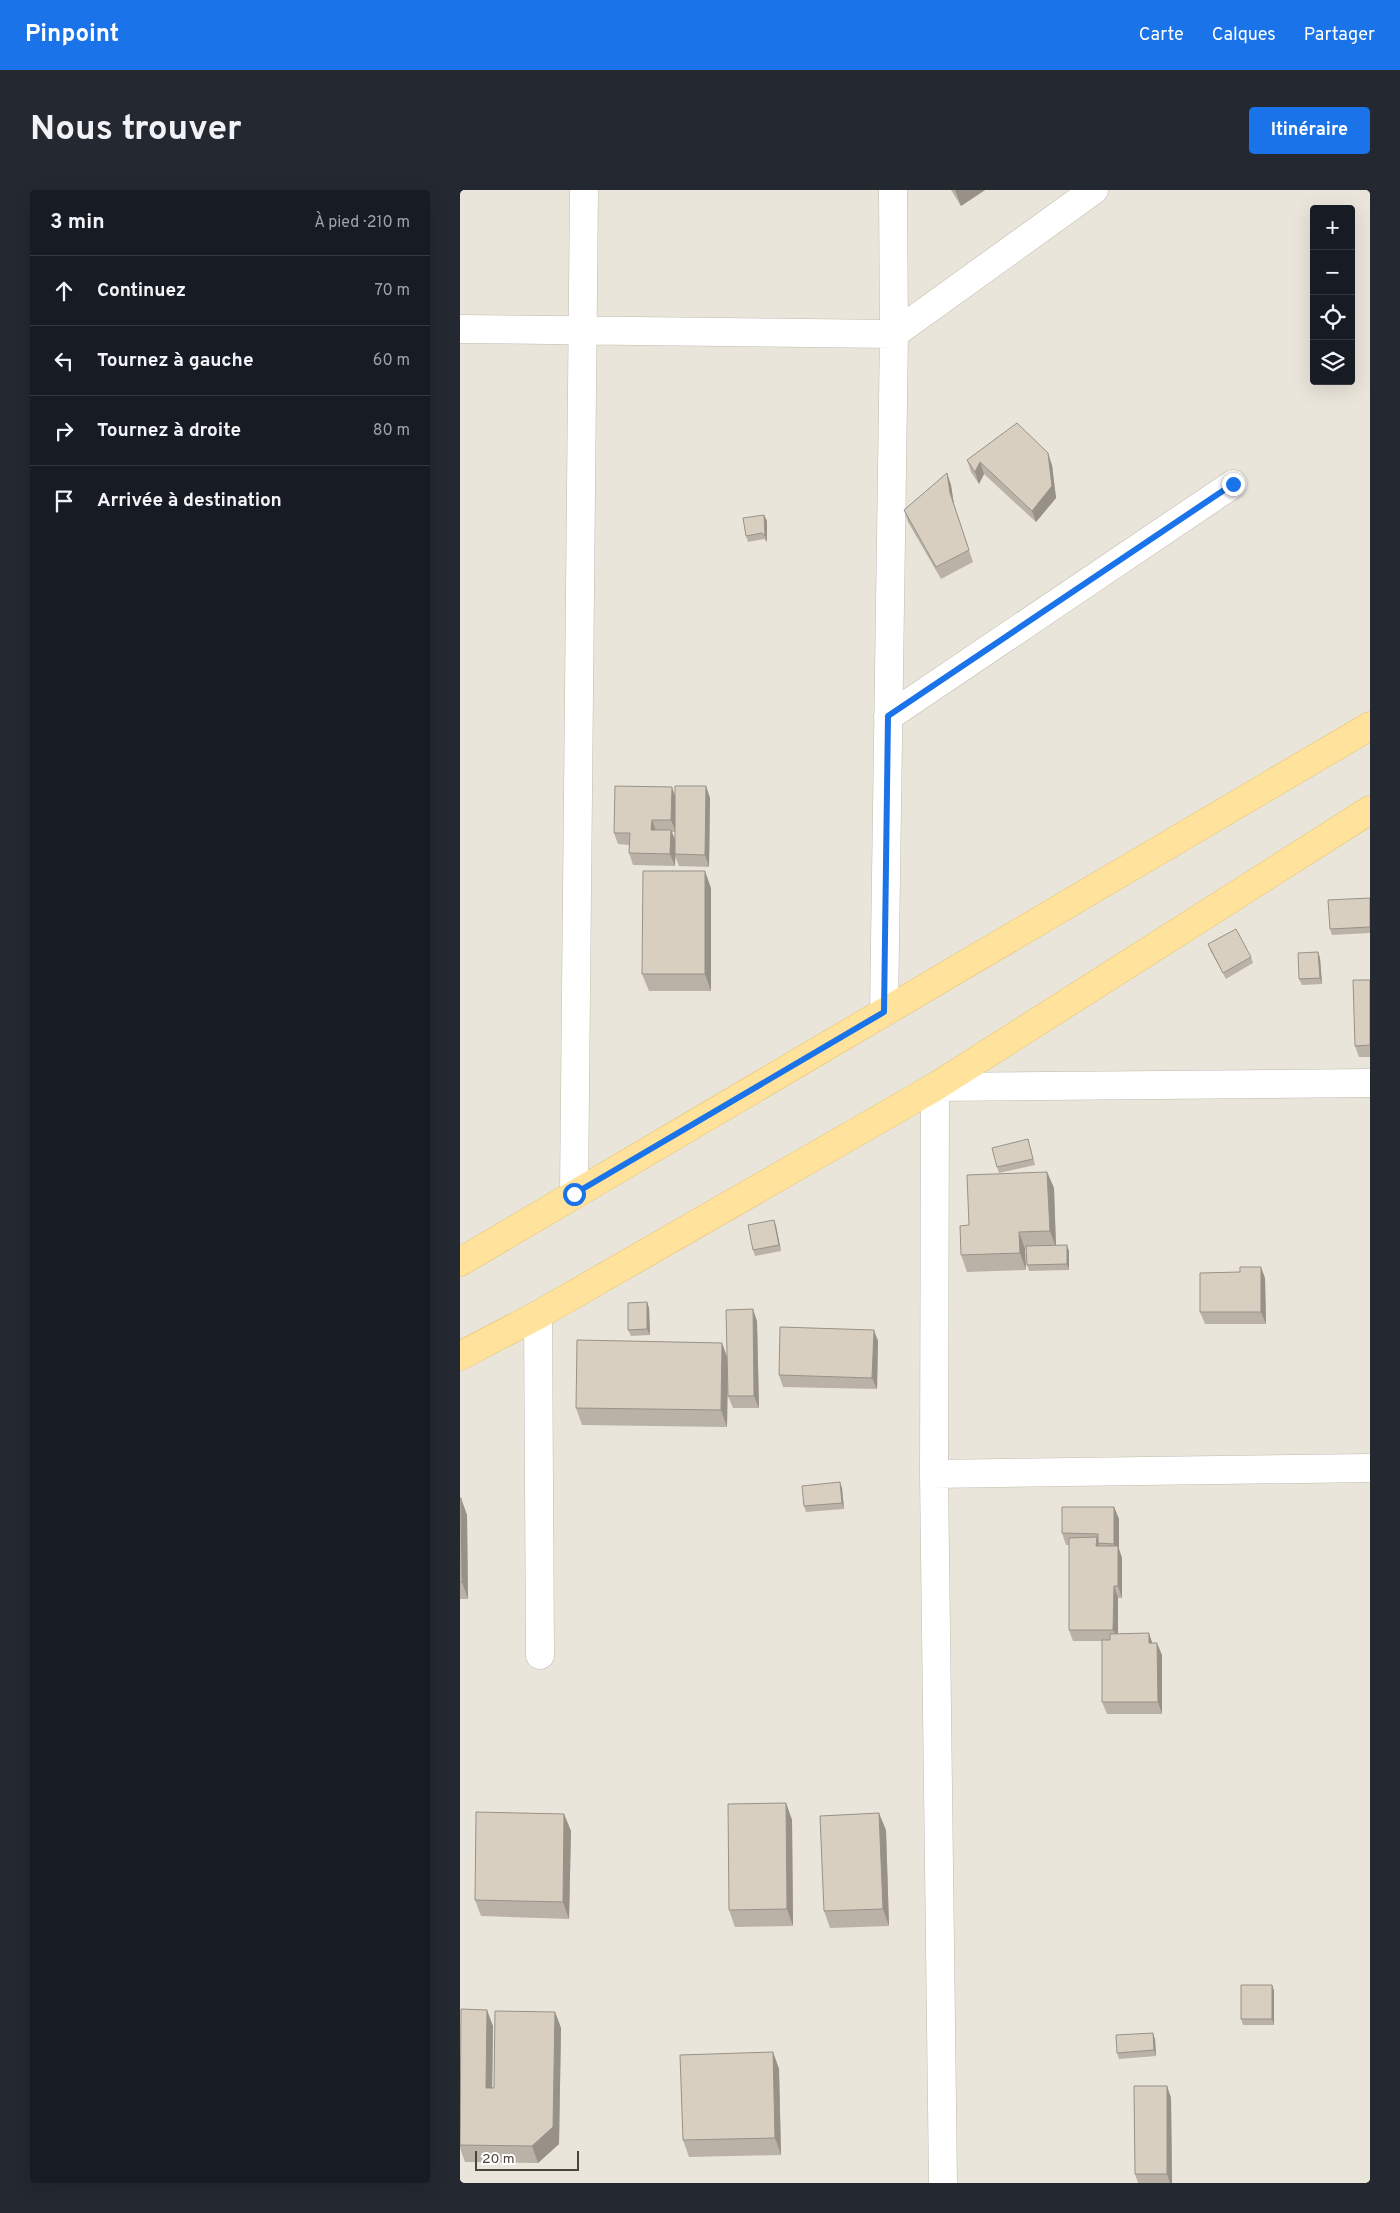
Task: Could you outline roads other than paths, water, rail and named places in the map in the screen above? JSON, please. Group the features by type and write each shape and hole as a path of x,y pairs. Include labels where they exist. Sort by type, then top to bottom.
{"main road":[{"path":"460,1262 1370,726"},
{"path":"460,1356 538,1316 935,1087 1370,810"}],"street":[{"path":"574,1194 584,190"},
{"path":"884,1012 894,334 893,190"},
{"path":"460,330 894,334 1094,190"},
{"path":"888,716 1233,484"},
{"path":"943,2183 934,1474 935,1087 1370,1083"},
{"path":"538,1316 540,1655"},
{"path":"934,1474 1370,1468"}]}
